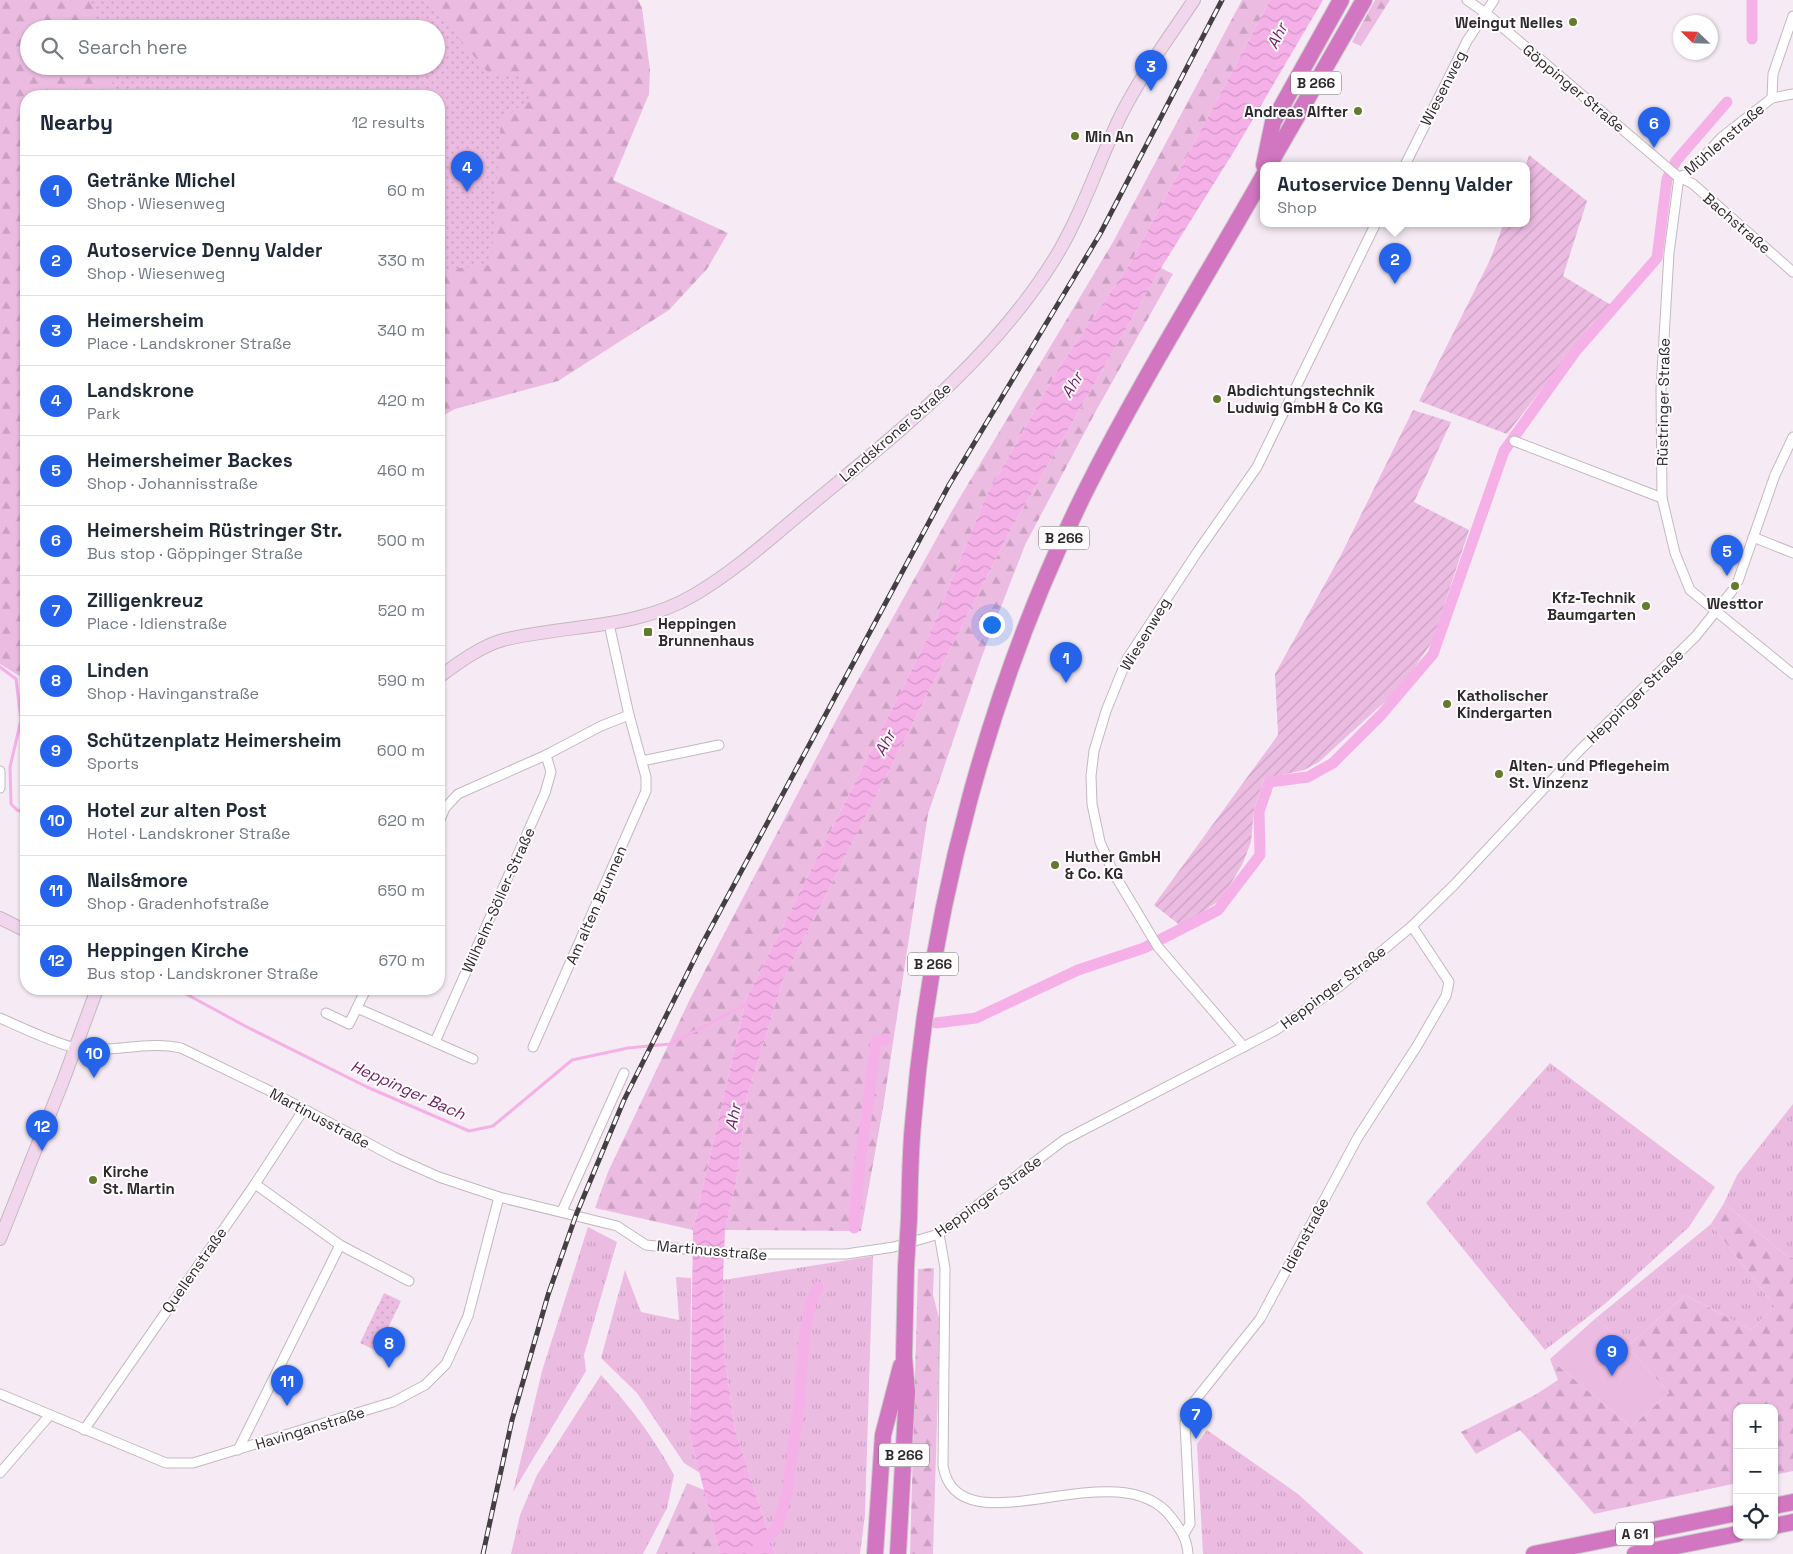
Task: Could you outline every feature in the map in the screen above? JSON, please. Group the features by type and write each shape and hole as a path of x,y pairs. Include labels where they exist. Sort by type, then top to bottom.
{"highway":[{"name":"B 266","path":"1265,162 1273,122 1341,0"},
{"name":"B 266","path":"1272,162 1364,0"},
{"name":"B 266","path":"898,1554 907,1392 904,1357 912,1125 927,999 949,884 965,816 995,716 1039,599 1086,490 1143,384 1260,177"},
{"name":"B 266","path":"875,1554 883,1435 904,1357"},
{"path":"1778,1505 1793,1502"},
{"name":"A 61","path":"1534,1554 1733,1515"},
{"path":"1778,1525 1793,1522"},
{"name":"A 61","path":"1634,1554 1733,1535"}],"main road":[{"name":"Landskroner Straße","path":"445,673 463,660 501,640 642,618 670,608 726,575 868,458 952,384 1014,316 1055,258 1140,81 1194,0"},
{"path":"0,918 20,928"},
{"path":"0,1239 76,1048 94,995"}],"street":[{"name":"Göppinger Straße","path":"1467,0 1487,14 1675,173"},
{"name":"Wiesenweg","path":"1406,162 1467,41 1487,14 1494,0"},
{"name":"Mühlenstraße","path":"1675,173 1687,174 1722,137 1772,98 1773,74 1793,16"},
{"path":"1772,98 1793,94"},
{"name":"Bachstraße","path":"1675,173 1693,184 1791,270"},
{"name":"Rüstringer Straße","path":"1675,173 1662,370 1662,498 1675,553 1690,590 1793,674"},
{"name":"Wiesenweg","path":"1244,1047 1156,943 1131,899 1112,872 1100,842 1092,804 1091,776 1094,751 1106,711 1127,659 1257,468 1374,227"},
{"path":"1738,581 1775,475 1793,438"},
{"path":"1514,441 1662,498"},
{"path":"1754,537 1793,553"},
{"name":"Heppinger Straße","path":"870,1251 922,1240 939,1234 1064,1140 1276,1030 1333,991 1412,926 1580,750 1696,636 1732,591"},
{"name":"Am alten Brunnen","path":"533,1047 646,791 646,777 629,715 609,624"},
{"path":"445,808 458,794 546,755 601,726 629,715"},
{"path":"642,761 719,745"},
{"name":"Wilhelm-Söller-Straße","path":"435,1042 545,793 551,772 546,755"},
{"path":"0,770 0,788"},
{"name":"Idienstraße","path":"1188,1554 1184,1534 1190,1524 1185,1423 1189,1408 1260,1319 1358,1137 1417,1046 1446,996 1449,982 1412,926"},
{"path":"326,1013 350,1024 363,995"},
{"path":"357,1008 473,1059"},
{"path":"0,1018 76,1048"},
{"name":"Martinusstraße","path":"76,1048 115,1049 165,1044 181,1048 409,1164 439,1177 499,1197 617,1226 646,1245 734,1254 846,1254 870,1251"},
{"path":"562,1211 624,1073"},
{"name":"Quellenstraße","path":"84,1430 255,1184 304,1109"},
{"path":"255,1184 340,1246 409,1281"},
{"name":"Havinganstraße","path":"0,1394 49,1416 166,1463 193,1463 393,1402 425,1385 446,1364 468,1316 499,1197"},
{"path":"939,1234 945,1268 943,1466 946,1484 956,1499 980,1512"},
{"path":"238,1450 340,1246"},
{"path":"0,1473 49,1416"},
{"path":"1017,1511 1116,1493 1134,1495 1150,1500 1167,1511 1184,1534"}],"green space":[{"path":"0,0 638,0 642,8 650,70 649,94 613,180 728,233 707,269 669,310 558,381 455,409 445,415 445,90 20,90 20,676 0,664"},
{"path":"91,0 426,0 443,20 97,20"},
{"path":"1242,0 1270,0 1131,262 1060,366 987,494 929,635 746,999 693,1230 595,1208 608,1172 690,999 842,709 953,509 1113,242"},
{"path":"1375,0 1390,0 1361,46 1352,42"},
{"path":"445,22 491,76 517,75 530,99 501,120 491,265 445,269 445,90 115,90 111,75 445,75"},
{"path":"1529,155 1587,201 1563,276 1611,305 1591,325 1507,434 1419,401 1490,260 1502,227 1530,227 1530,162 1527,162"},
{"path":"1161,268 1173,274 1097,409 1025,545 982,656 928,814 883,1108 861,1231 725,1230 736,1183 747,1097 783,980 1010,531"},
{"path":"1413,410 1451,422 1414,502 1469,530 1432,642 1401,687 1319,762 1304,770 1264,779 1254,809 1251,842 1243,863 1222,899 1181,926 1154,905 1278,735 1275,674 1341,555"},
{"path":"1550,1063 1715,1187 1689,1227 1606,1303 1545,1350 1426,1203"},
{"path":"1793,1104 1793,1258 1789,1258 1724,1203 1737,1175"},
{"path":"1724,1203 1789,1258 1793,1258 1793,1471 1778,1474 1778,1404 1733,1404 1733,1484 1594,1514 1520,1430 1476,1454 1461,1432 1535,1395 1558,1380 1550,1359 1631,1427 1669,1393 1627,1347 1685,1295 1751,1330 1775,1306 1711,1224"},
{"path":"1711,1224 1775,1306 1751,1330 1685,1295 1627,1347 1596,1318"},
{"path":"588,1227 617,1242 584,1355 586,1371 513,1492 542,1371"},
{"path":"873,1256 865,1514 860,1554 775,1554 735,1429 725,1361 723,1280"},
{"path":"934,1268 933,1295 940,1322 933,1554 910,1554 918,1269"},
{"path":"625,1270 641,1312 679,1320 676,1277 691,1278 690,1435 700,1473 684,1463 637,1393 601,1358"},
{"path":"384,1293 401,1301 377,1351 360,1343"},
{"path":"1596,1318 1627,1347 1669,1393 1631,1427 1550,1359"},
{"path":"601,1375 641,1423 674,1475 667,1508 643,1554 511,1554 520,1515 537,1475"},
{"path":"1207,1430 1298,1494 1364,1554 1203,1554 1197,1444"},
{"path":"687,1483 704,1490 720,1554 656,1554"}],"water":[{"name":"Ahr","path":"1270,0 1323,0 1233,153 1161,268 1010,531 783,980 747,1097 736,1183 725,1230 723,1280 725,1361 735,1429 775,1554 720,1554 690,1435 693,1230 746,999 929,635 987,494 1060,366 1131,262"}],"waterway":[{"path":"1752,0 1752,39"},
{"path":"936,1023 976,1018 1078,970 1144,948 1218,910 1260,855 1259,812 1269,782 1308,777 1333,763 1381,715 1433,654 1504,451 1575,352 1657,258 1667,179 1676,161 1727,102"},
{"name":"Heppinger Bach","path":"0,667 16,679 20,712"},
{"name":"Heppinger Bach","path":"20,724 10,767 11,804 20,811"},
{"name":"Heppinger Bach","path":"188,995 245,1026 367,1087 469,1131 493,1126 572,1060 628,1048 670,1044 747,1004"},
{"path":"854,1228 858,1181 876,1041 886,1039"},
{"path":"752,1554 777,1528 787,1494 799,1405 804,1338 811,1302 818,1287"}],"railway":[{"path":"483,1554 512,1420 548,1295 576,1215 624,1100 700,948 949,485 1100,234 1222,0"}],"place":[{"name":"Weingut Nelles","path":"1573,22"},
{"name":"Heimersheim","path":"1151,91"},
{"name":"Andreas Alfter","path":"1358,111"},
{"name":"Min An","path":"1075,136"},
{"name":"Heimersheim Rüstringer Str.","path":"1654,148"},
{"name":"Landskrone","path":"467,192"},
{"name":"Autoservice Denny Valder","path":"1395,284"},
{"name":"Abdichtungstechnik Ludwig GmbH & Co KG","path":"1217,399"},
{"name":"Heimersheimer Backes","path":"1727,576"},
{"name":"Westtor","path":"1735,586"},
{"name":"Kfz-Technik Baumgarten","path":"1646,606"},
{"name":"Heppingen Brunnenhaus","path":"648,632"},
{"name":"Getränke Michel","path":"1066,683"},
{"name":"Katholischer Kindergarten","path":"1447,704"},
{"name":"Alten- und Pflegeheim St. Vinzenz","path":"1499,774"},
{"name":"Huther GmbH & Co. KG","path":"1055,865"},
{"name":"Hotel zur alten Post","path":"94,1078"},
{"name":"Heppingen Kirche","path":"42,1151"},
{"name":"Kirche St. Martin","path":"93,1180"},
{"name":"Linden","path":"389,1368"},
{"name":"Schützenplatz Heimersheim","path":"1612,1376"},
{"name":"Nails&more","path":"287,1406"},
{"name":"Zilligenkreuz","path":"1196,1439"}]}
